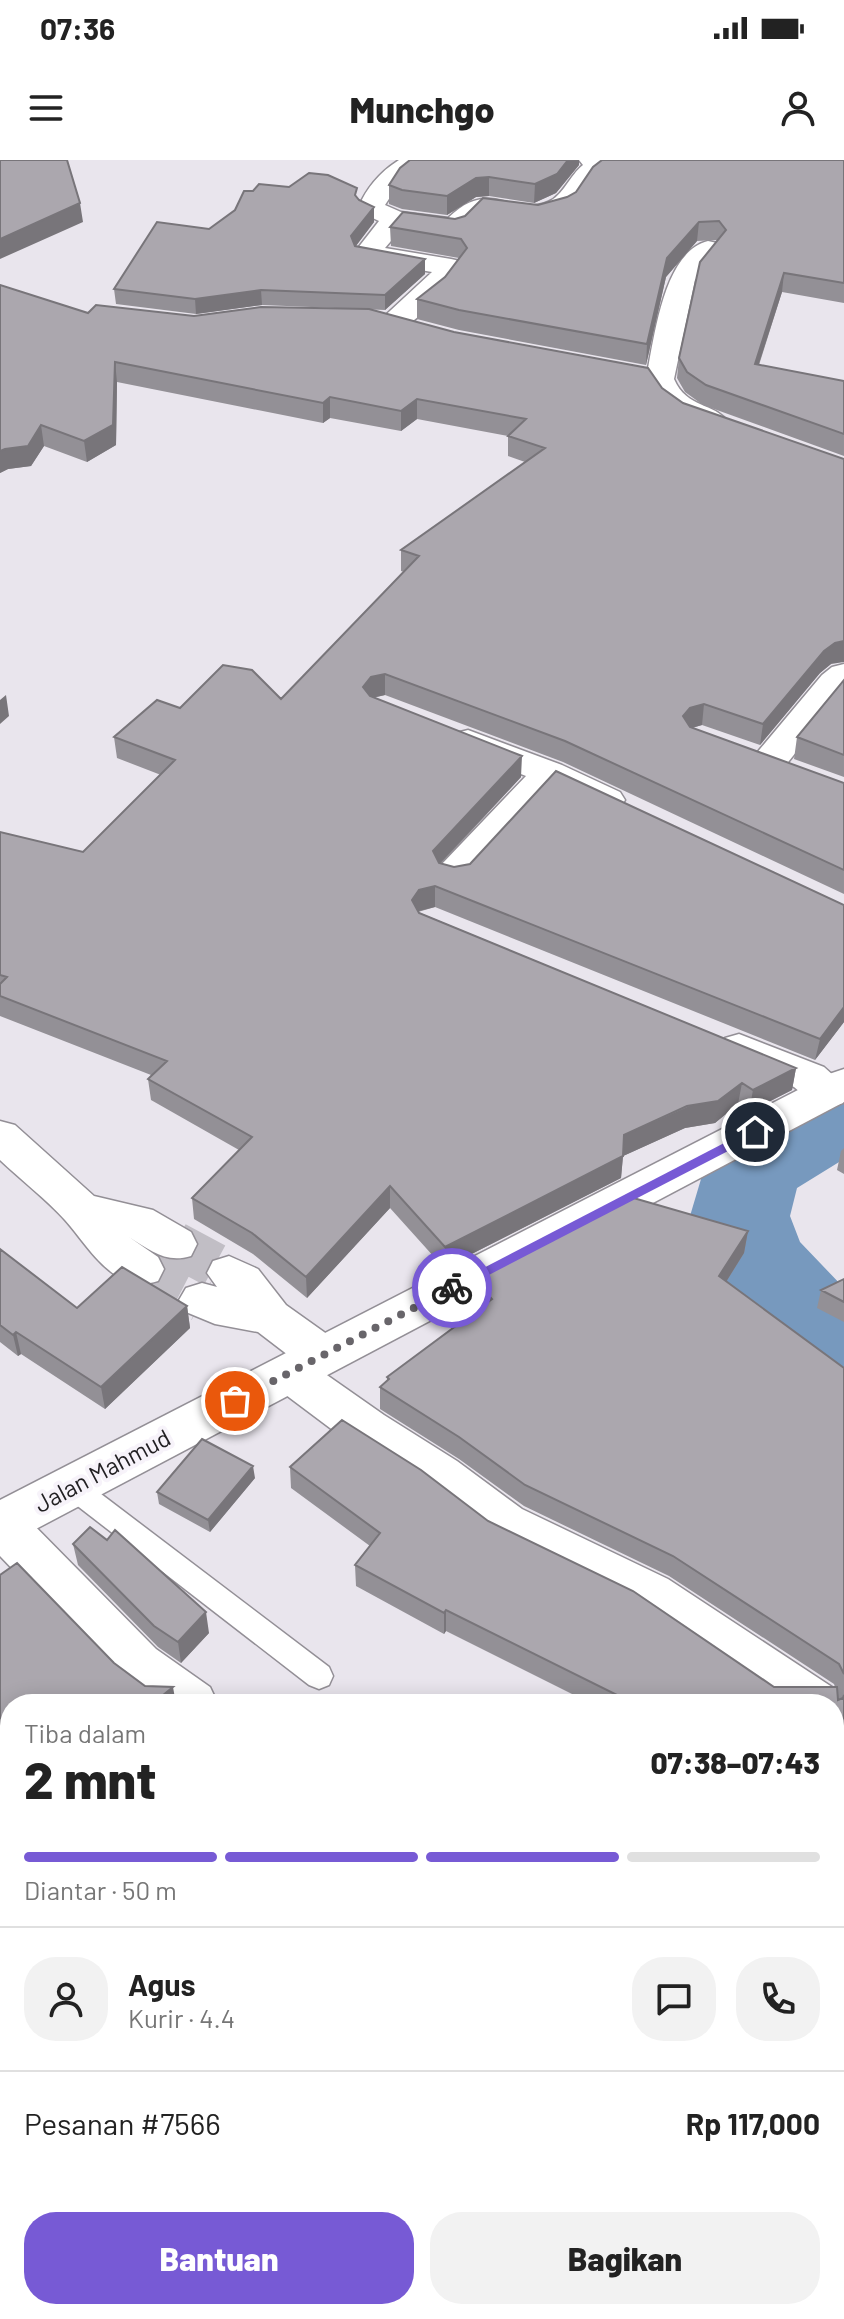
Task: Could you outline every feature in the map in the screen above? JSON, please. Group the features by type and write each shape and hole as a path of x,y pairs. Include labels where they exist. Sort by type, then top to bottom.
{"street":[{"path":"416,160 386,181 371,208 395,219 454,227 479,206 538,213 575,207 581,179 597,167 596,161 591,160"},
{"path":"393,324 451,267 367,253 395,219"},
{"path":"708,249 682,279 660,379 673,403 692,414 735,430"},
{"path":"631,374 660,379"},
{"path":"806,778 755,758 844,674"},
{"path":"439,730 549,773 635,814"},
{"path":"454,874 549,773"},
{"path":"708,1036 809,1077 838,1096"},
{"name":"Jalan Mahmud","path":"0,1524 306,1364 838,1096"},
{"path":"0,1136 81,1209 138,1222 158,1257"},
{"path":"216,1286 215,1306 270,1317 306,1364 367,1429 440,1475 505,1524 650,1594 799,1694"},
{"path":"0,1524 138,1665 178,1694"}],"lane":[{"path":"71,1486 319,1676"}],"building":[{"path":"0,160 67,160 80,203 0,239"},
{"path":"410,160 568,160 557,174 535,184 476,178 447,196 402,190 389,185 400,168"},
{"path":"602,160 844,160 844,283 784,273 755,364 844,381 844,434 706,385 687,372 679,358 700,262 726,230 719,221 699,222 667,258 647,344 459,310 417,299 445,277 467,248 461,239 390,227 403,212 455,219 465,216 483,198 538,205 576,192 593,167"},
{"path":"309,173 328,175 357,188 355,195 359,200 374,207 351,236 355,246 425,259 385,295 261,290 195,299 114,289 157,222 209,229 235,210 244,191 253,191 259,184 289,187"},
{"path":"0,285 88,313 96,305 194,316 261,307 369,309 454,332 648,368 662,388 683,403 844,459 844,641 824,651 763,724 704,704 690,708 683,716 690,727 844,783 844,870 565,741 385,674 371,677 363,687 370,696 522,756 433,851 439,863 454,867 470,864 556,771 844,905 844,1007 820,1039 435,886 419,890 412,900 419,913 796,1068 753,1090 742,1083 718,1101 687,1106 624,1135 623,1156 445,1247 390,1186 306,1277 252,1233 192,1198 252,1137 148,1079 167,1061 0,996 0,984 7,977 0,975 0,832 83,852 175,760 114,737 157,700 180,708 223,665 252,670 281,699 419,556 401,550 545,448 508,436 526,419 417,399 401,411 330,397 323,403 115,362 113,425 84,441 41,425 28,446 0,451"},
{"path":"844,680 844,755 797,737"},
{"path":"630,1197 748,1231 719,1276 844,1368 844,1674 839,1664 673,1556 525,1485 459,1437 380,1387 389,1379 387,1377 492,1299 474,1279"},
{"path":"0,1249 77,1308 122,1267 187,1306 101,1387 16,1332 13,1335 0,1325"},
{"path":"844,1279 844,1302 821,1290"},
{"path":"342,1420 421,1470 488,1521 633,1591 774,1687 837,1687 838,1694 615,1694 446,1610 444,1613 355,1565 380,1533 290,1467"},
{"path":"202,1439 253,1466 208,1520 157,1492"},
{"path":"90,1527 107,1540 115,1530 206,1612 178,1642 154,1626 73,1544"},
{"path":"17,1563 114,1663 145,1686 173,1687 164,1694 0,1694 0,1575"}],"waterway":[{"path":"844,1119 796,1141 753,1169 740,1216 757,1262 844,1356"}],"tunnel":[{"path":"175,1244 229,1273"},
{"path":"142,1269 202,1300"}],"way so far":[{"path":"235,1401 452,1288"}],"route":[{"path":"452,1288 755,1132"}]}
